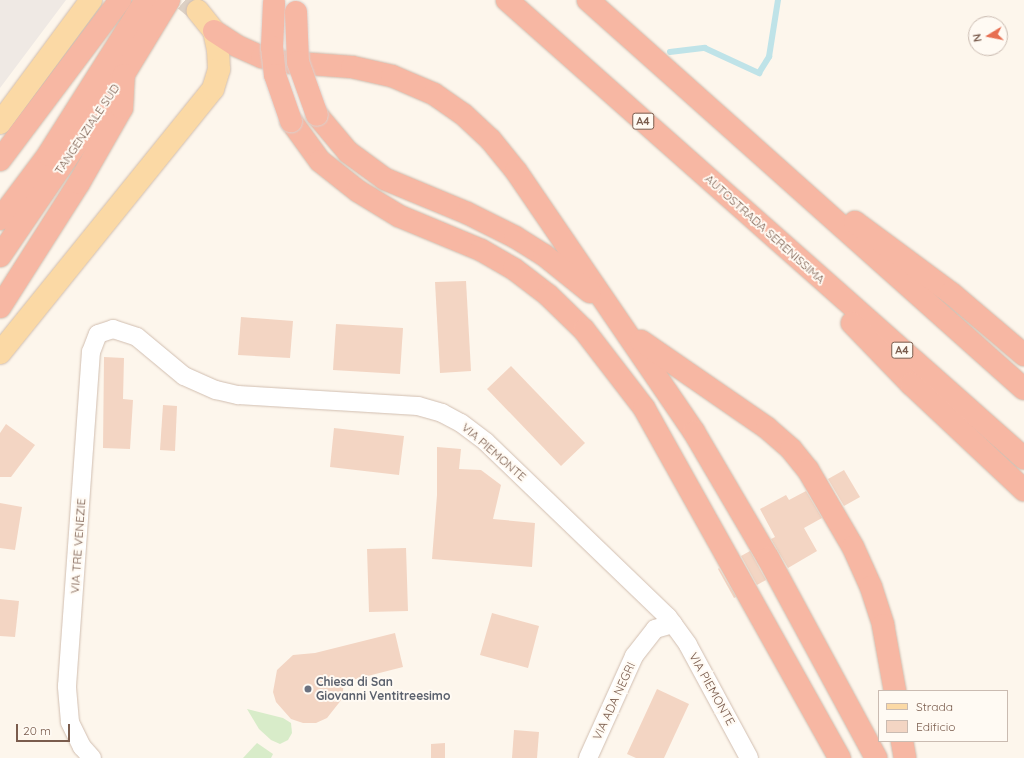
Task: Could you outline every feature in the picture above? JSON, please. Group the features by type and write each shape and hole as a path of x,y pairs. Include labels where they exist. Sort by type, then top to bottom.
{"highway":[{"path":"0,160 120,0"},
{"name":"TANGENZIALE SUD","path":"0,219 48,155 146,0"},
{"name":"TANGENZIALE SUD","path":"0,256 124,74 169,0"},
{"name":"AUTOSTRADA SERENISSIMA","path":"507,0 1024,458"},
{"path":"588,0 1024,389"},
{"path":"274,1 272,47 275,75 291,121 320,161 358,191 399,216 481,250 514,269 548,295 584,330 644,408 840,758"},
{"path":"297,6 298,62 317,115 348,152 384,179 467,213 515,236 572,276 655,352 738,405 767,428 804,464 822,492 868,580 883,625 895,690"},
{"path":"214,31 237,46 262,57 284,62 352,67 392,76 434,94 463,114 490,139 516,171 681,411 738,504 876,758"},
{"path":"0,306 75,189 122,108 124,74"},
{"path":"762,155 912,264 1024,355"},
{"path":"780,242 892,366 1024,490"},
{"path":"902,742 905,758"}],"main road":[{"path":"0,123 91,0"},
{"path":"0,353 202,106 213,89 219,69 214,31 198,11"}],"street":[{"name":"VIA PIEMONTE","path":"102,331 119,330 131,334 184,376 226,393 418,406 452,418 486,442 640,588 673,624 688,645 750,758"},
{"name":"VIA TRE VENEZIE","path":"92,758 82,747 72,729 68,712 67,693 91,352 95,339 102,331"},
{"name":"VIA ADA NEGRI","path":"588,758 628,668 655,629 673,624"}],"shaded area":[{"path":"0,0 66,0 0,88"}],"green space":[{"path":"247,709 283,718 291,723 292,733 288,740 280,744 271,740 259,729"},
{"path":"257,743 273,754 271,758 243,758"}],"building":[{"path":"466,281 471,371 440,373 435,282"},
{"path":"241,317 293,321 290,358 238,355"},
{"path":"336,324 403,328 400,374 333,370"},
{"path":"104,357 124,358 123,399 133,400 130,449 103,448"},
{"path":"511,366 585,443 561,466 487,389"},
{"path":"163,405 177,406 175,451 160,450"},
{"path":"6,424 35,445 11,477 0,477 0,433"},
{"path":"334,428 404,436 399,475 330,467"},
{"path":"437,447 461,449 459,469 481,470 501,485 493,519 535,523 532,567 432,559 437,495"},
{"path":"844,470 860,497 844,506 828,479"},
{"path":"806,491 822,518 804,528 817,551 788,568 771,539 775,537 760,509 786,495 789,500"},
{"path":"0,503 22,507 15,550 0,548"},
{"path":"406,548 408,611 369,612 367,549"},
{"path":"750,551 766,580 757,585 741,556"},
{"path":"719,568 736,597 734,598 718,569"},
{"path":"0,599 19,601 15,637 0,636"},
{"path":"492,613 539,626 528,668 480,655"},
{"name":"Chiesa di San Giovanni Ventitreesimo","path":"395,633 403,667 344,682 342,699 327,718 316,723 303,723 291,719 276,702 273,692 277,670 293,655 315,653"},
{"path":"657,689 689,704 664,758 636,758 627,754"},
{"path":"514,730 539,732 537,758 512,758"},
{"path":"445,743 445,758 431,758 431,744"}],"waterway":[{"path":"670,52 705,48 759,73 769,57 778,0"}],"tunnel":[{"path":"185,0 198,11"}],"place":[{"name":"Chiesa di San Giovanni Ventitreesimo","path":"308,689"}]}
